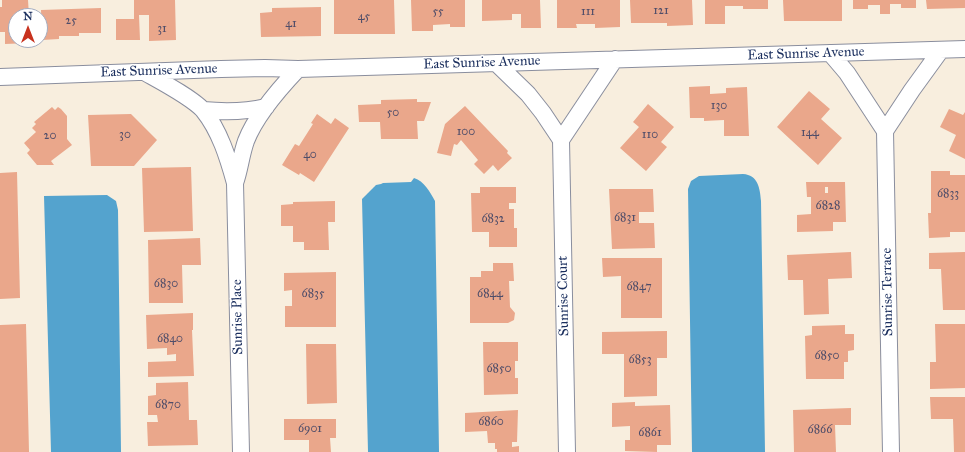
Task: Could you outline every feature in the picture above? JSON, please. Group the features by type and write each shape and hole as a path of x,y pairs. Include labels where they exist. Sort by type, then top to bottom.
{"street":[{"name":"East Sunrise Avenue","path":"0,77 258,68 298,69 965,49"},
{"path":"830,53 847,73 885,131 941,50"},
{"path":"496,63 528,94 561,140 615,59"},
{"name":"Sunrise Place","path":"235,183 240,170 243,150 247,139 266,107 280,88 298,69"},
{"name":"Sunrise Place","path":"143,72 176,91 203,110 222,143 235,183 241,452"},
{"path":"203,110 238,112 266,107"},
{"name":"Sunrise Terrace","path":"885,131 891,452"},
{"name":"Sunrise Court","path":"561,140 566,452"}],"water":[{"path":"743,174 752,177 757,183 761,201 765,452 692,452 688,189 691,181 699,176"},
{"path":"414,178 418,179 424,184 435,201 439,452 368,452 362,199 376,185 383,183 411,182"},
{"path":"107,195 116,201 118,210 121,452 51,452 44,196"}],"building":[{"path":"2,0 28,0 28,8 8,8 8,44 5,44 5,32 0,32 0,7 2,7"},
{"path":"134,0 175,0 176,40 149,41 149,15 139,15 140,40 116,40 116,19 134,19"},
{"path":"334,0 394,0 395,34 334,34"},
{"path":"411,0 465,0 465,27 450,27 450,24 433,25 433,31 412,31"},
{"path":"482,0 540,0 541,28 521,28 521,14 512,14 512,20 482,21"},
{"path":"557,0 620,0 620,27 595,28 595,24 576,24 577,28 557,28"},
{"path":"630,0 692,0 693,25 667,26 667,23 631,23"},
{"path":"705,0 768,0 768,9 743,9 743,6 725,6 725,24 705,24"},
{"path":"783,0 842,0 842,21 784,21"},
{"path":"853,0 916,0 916,8 901,8 901,4 890,4 890,14 880,14 880,5 868,5 868,9 853,9"},
{"path":"926,0 965,0 965,8 927,9"},
{"path":"321,7 321,36 261,37 260,13 272,12 272,8"},
{"path":"101,8 101,33 79,33 79,36 59,36 59,39 48,40 48,10"},
{"path":"710,86 710,94 726,93 726,88 747,87 749,136 724,136 724,120 704,121 704,118 690,118 689,87"},
{"path":"809,91 830,109 821,119 842,138 818,165 777,127"},
{"path":"417,99 417,102 431,102 424,121 417,121 418,139 381,139 380,122 359,122 358,105 381,104 381,100"},
{"path":"648,104 674,127 661,142 667,147 646,171 620,148 639,127 633,122"},
{"path":"465,106 508,151 507,153 512,158 498,171 493,165 484,174 474,164 478,160 461,140 457,145 454,144 451,156 437,153 445,124"},
{"path":"52,107 55,110 58,107 67,116 67,139 72,145 51,161 54,165 37,165 27,153 30,150 24,143 36,132 32,128 36,124 34,122"},
{"path":"949,109 963,115 965,112 965,159 949,151 956,135 940,127"},
{"path":"131,114 157,140 134,166 91,166 88,115"},
{"path":"317,114 331,124 335,118 349,128 314,182 300,173 299,175 282,165 295,144 299,146 313,124 311,123"},
{"path":"191,167 193,231 144,232 142,168"},
{"path":"931,171 950,171 950,175 965,175 965,232 950,232 950,237 929,238 928,213 931,213"},
{"path":"17,172 20,298 0,299 0,173"},
{"path":"806,182 845,182 846,222 833,222 833,231 797,232 797,215 811,214 811,197 807,197","holes":["825,187 828,187 828,193 825,193"]},
{"path":"480,187 516,187 516,203 509,203 509,209 514,209 514,228 517,228 517,247 489,247 489,232 472,232 471,193 480,193"},
{"path":"609,189 653,189 654,212 639,212 639,223 654,223 655,248 612,249"},
{"path":"335,201 335,222 328,222 329,250 304,250 304,242 293,242 293,226 281,226 281,205 293,204 293,202"},
{"path":"200,238 201,265 182,265 183,303 149,303 148,240"},
{"path":"851,252 852,278 828,279 829,314 804,315 803,280 788,280 787,255"},
{"path":"965,252 965,310 943,310 941,269 929,269 929,253"},
{"path":"602,258 662,258 662,318 621,318 621,276 603,277"},
{"path":"493,263 513,263 514,281 509,281 510,307 515,313 514,320 508,323 470,323 470,277 481,277 481,271 493,271"},
{"path":"336,272 336,327 285,327 285,306 292,306 292,290 284,291 284,273"},
{"path":"193,313 192,330 194,376 148,377 148,362 176,361 176,354 167,355 167,348 147,349 146,315"},
{"path":"26,324 29,452 0,452 0,325"},
{"path":"935,324 965,324 965,388 930,389 930,362 936,362"},
{"path":"845,325 845,334 854,334 854,350 848,351 848,362 844,362 844,379 806,379 805,336 812,335 812,326"},
{"path":"667,331 667,358 657,358 657,396 624,397 624,354 602,354 602,332"},
{"path":"483,342 518,342 518,361 515,361 515,378 518,378 518,394 484,395"},
{"path":"306,344 336,344 337,403 307,404"},
{"path":"188,382 189,420 197,420 198,445 148,446 147,422 158,422 157,415 148,415 148,396 156,395 156,383"},
{"path":"930,397 965,397 965,452 954,452 953,419 931,419"},
{"path":"635,402 635,406 670,405 671,445 657,445 657,452 625,451 625,440 630,440 630,426 612,427 612,403"},
{"path":"851,408 851,425 835,425 836,452 794,452 793,410"},
{"path":"518,410 517,442 512,442 512,447 519,446 519,452 497,452 497,449 495,449 495,443 488,443 487,431 465,432 465,413"},
{"path":"284,419 336,419 336,438 330,438 331,452 309,452 309,440 284,440"}]}
